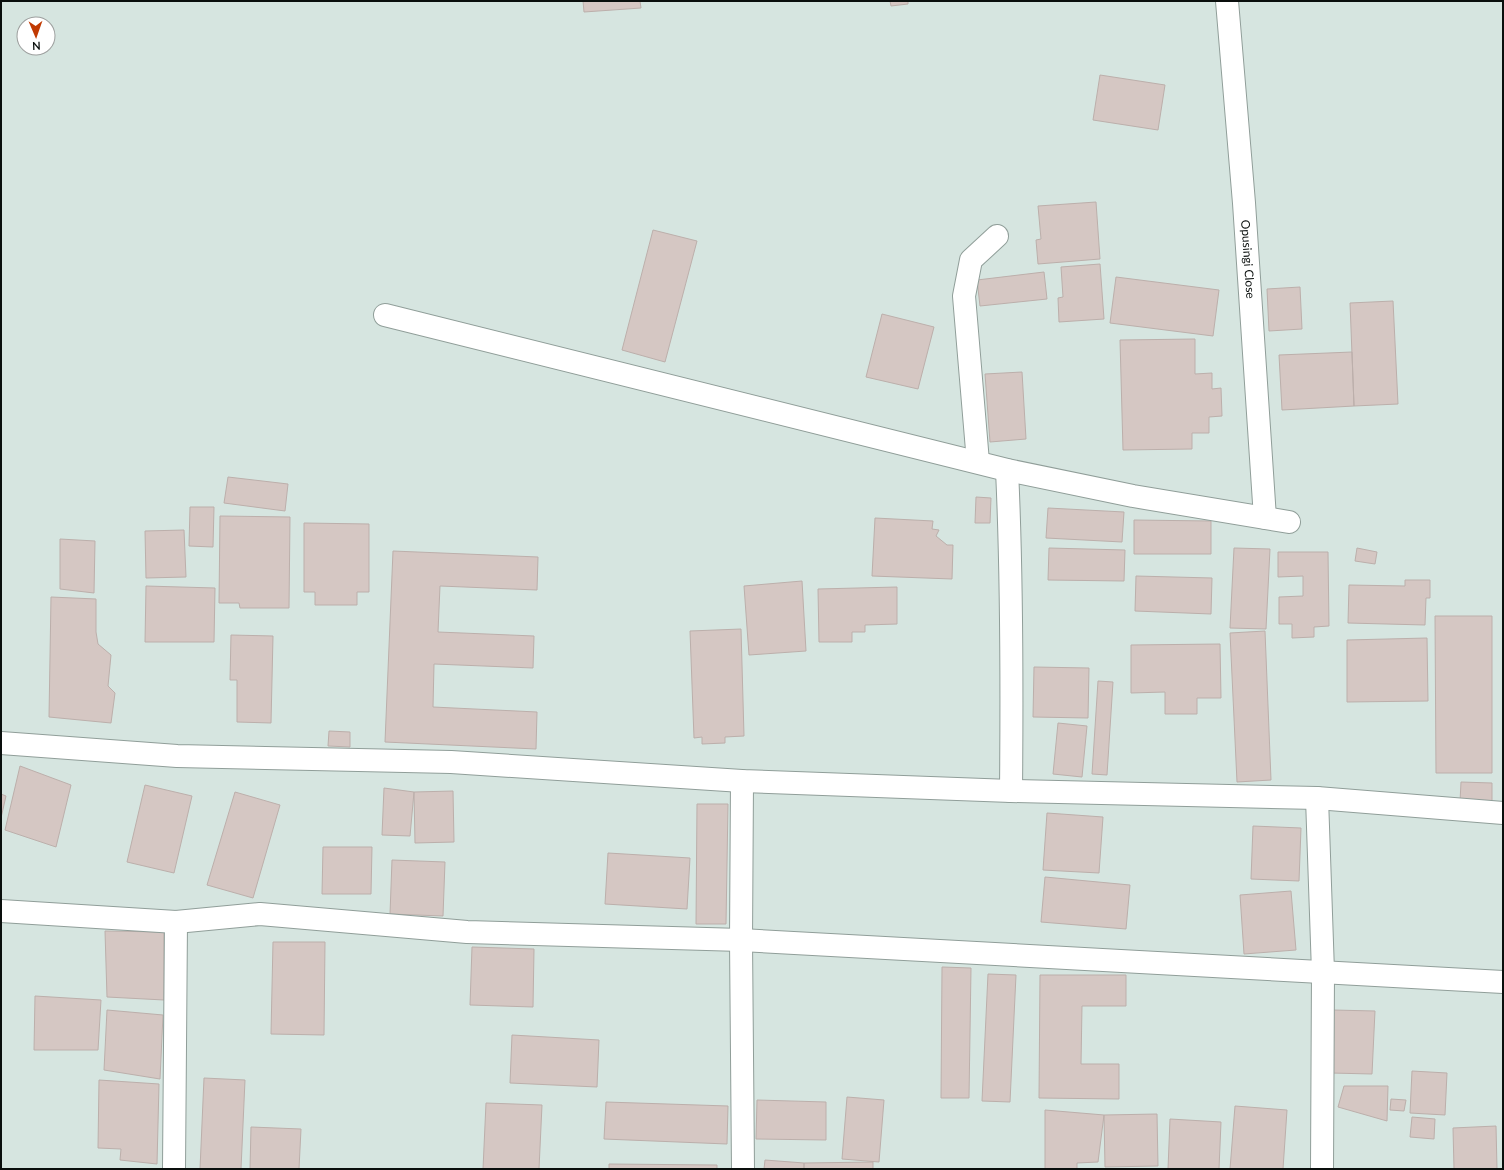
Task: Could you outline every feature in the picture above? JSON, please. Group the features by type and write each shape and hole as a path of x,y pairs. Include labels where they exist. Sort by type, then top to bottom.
{"street":[{"name":"Opusingi Close","path":"1227,1 1244,203 1265,518"},
{"path":"978,462 964,296 971,260 997,236"},
{"path":"385,315 1007,470 1133,496 1289,522"},
{"path":"1007,470 1012,646 1011,791"},
{"path":"1,743 177,756 451,762 742,780 1011,791 1317,798 1503,813"},
{"path":"742,780 741,940 743,1169"},
{"path":"1317,798 1323,972 1322,1169"},
{"path":"1,911 176,922 260,914 467,932 741,940 1503,982"},
{"path":"174,1169 176,922"}],"building":[{"path":"583,1 640,1 641,8 584,12"},
{"path":"890,1 908,1 908,4 891,6"},
{"path":"1100,75 1165,85 1158,130 1093,120"},
{"path":"1096,202 1100,259 1038,264 1036,240 1041,239 1038,206"},
{"path":"653,230 697,241 665,362 622,350"},
{"path":"1100,264 1104,319 1059,322 1058,298 1063,297 1061,267"},
{"path":"1044,272 1047,299 980,306 977,280"},
{"path":"1116,277 1219,290 1213,336 1110,323"},
{"path":"1300,287 1302,329 1269,331 1267,289"},
{"path":"1393,301 1398,404 1354,406 1350,303"},
{"path":"882,314 934,327 918,389 866,377"},
{"path":"1195,339 1195,374 1212,373 1212,389 1221,388 1222,416 1209,417 1209,433 1192,433 1192,449 1123,450 1120,340"},
{"path":"1352,352 1354,406 1282,410 1279,355"},
{"path":"1022,372 1026,439 990,442 985,374"},
{"path":"228,477 288,484 285,511 224,503"},
{"path":"976,497 991,498 990,523 975,523"},
{"path":"190,507 214,507 213,547 189,546"},
{"path":"1048,508 1124,512 1122,542 1046,538"},
{"path":"220,516 290,517 289,608 240,608 239,603 219,603"},
{"path":"875,518 933,521 932,529 939,530 936,536 947,545 953,545 952,579 872,576"},
{"path":"1134,520 1211,521 1211,554 1134,554"},
{"path":"304,523 369,524 369,592 357,592 357,605 315,605 315,592 304,592"},
{"path":"184,530 186,577 146,578 145,531"},
{"path":"60,539 95,541 94,593 60,589"},
{"path":"1049,548 1125,550 1124,581 1048,580"},
{"path":"1234,548 1270,549 1266,629 1230,628"},
{"path":"1357,548 1377,552 1375,564 1355,561"},
{"path":"393,551 538,557 537,590 440,586 438,632 534,636 533,668 434,664 433,707 537,712 536,749 385,742"},
{"path":"1278,552 1328,552 1329,626 1314,627 1314,637 1292,638 1292,624 1279,624 1279,597 1303,596 1303,576 1278,577"},
{"path":"1136,576 1212,578 1211,614 1135,611"},
{"path":"1405,580 1430,580 1430,598 1426,598 1425,625 1348,623 1349,585 1405,586"},
{"path":"802,581 806,651 749,655 744,586"},
{"path":"146,586 215,588 214,642 145,642"},
{"path":"897,587 897,624 865,625 865,632 852,632 852,642 819,642 818,589"},
{"path":"51,597 96,599 96,632 98,644 111,655 108,686 115,693 111,723 49,717"},
{"path":"1435,616 1492,616 1492,773 1436,773"},
{"path":"741,629 744,736 725,737 725,743 702,744 702,737 694,738 690,631"},
{"path":"1265,631 1271,780 1237,782 1230,633"},
{"path":"231,635 273,636 271,723 237,722 237,680 230,680"},
{"path":"1427,638 1428,701 1347,702 1347,640"},
{"path":"1220,644 1221,698 1197,698 1197,714 1165,714 1165,692 1131,693 1131,645"},
{"path":"1034,667 1089,668 1088,718 1033,717"},
{"path":"1098,681 1113,682 1107,775 1092,774"},
{"path":"1058,723 1087,726 1082,777 1053,774"},
{"path":"329,731 350,732 350,747 328,746"},
{"path":"20,766 71,785 56,847 5,830"},
{"path":"1461,782 1492,783 1492,803 1460,802"},
{"path":"145,785 192,796 174,873 127,862"},
{"path":"384,788 414,792 410,836 382,835"},
{"path":"453,791 454,842 415,843 414,792"},
{"path":"235,792 280,805 253,898 207,885"},
{"path":"1,794 6,796 1,818"},
{"path":"697,804 728,804 726,924 696,924"},
{"path":"1047,813 1103,817 1099,873 1043,870"},
{"path":"1253,826 1301,828 1299,881 1251,879"},
{"path":"323,847 372,847 371,894 322,894"},
{"path":"608,853 690,858 687,909 605,904"},
{"path":"392,860 445,862 443,916 390,914"},
{"path":"1045,877 1130,885 1126,929 1041,922"},
{"path":"1291,891 1296,950 1244,954 1240,895"},
{"path":"105,931 164,932 164,1000 107,997"},
{"path":"273,942 325,942 324,1035 271,1034"},
{"path":"472,947 534,949 533,1007 470,1005"},
{"path":"942,967 971,968 969,1098 941,1098"},
{"path":"988,974 1016,975 1010,1102 982,1101"},
{"path":"1040,975 1126,975 1126,1006 1082,1006 1081,1064 1119,1064 1119,1099 1039,1098"},
{"path":"35,996 101,1000 98,1050 34,1050"},
{"path":"107,1010 163,1015 160,1079 104,1070"},
{"path":"1333,1010 1375,1011 1372,1074 1331,1073"},
{"path":"512,1035 599,1040 597,1087 510,1083"},
{"path":"1412,1071 1447,1073 1445,1115 1410,1113"},
{"path":"204,1078 245,1080 241,1169 200,1169"},
{"path":"99,1080 159,1084 157,1164 120,1160 121,1149 98,1148"},
{"path":"1344,1086 1388,1086 1387,1121 1338,1107"},
{"path":"847,1097 884,1100 879,1162 842,1159"},
{"path":"1391,1099 1406,1100 1404,1111 1390,1110"},
{"path":"757,1100 826,1102 826,1140 756,1139"},
{"path":"606,1102 728,1106 727,1144 604,1139"},
{"path":"486,1103 542,1105 539,1169 483,1169"},
{"path":"1235,1106 1287,1110 1283,1169 1230,1169"},
{"path":"1045,1110 1104,1115 1098,1162 1077,1163 1077,1169 1045,1169"},
{"path":"1157,1114 1158,1166 1105,1167 1104,1115"},
{"path":"1412,1117 1435,1119 1434,1139 1410,1137"},
{"path":"1170,1119 1221,1122 1219,1169 1168,1169"},
{"path":"1496,1126 1497,1169 1454,1169 1453,1128"},
{"path":"251,1127 301,1129 299,1169 250,1169"},
{"path":"765,1160 804,1163 804,1169 764,1169"},
{"path":"873,1162 873,1169 804,1169 804,1163"},
{"path":"609,1164 717,1165 717,1169 609,1169"}]}
